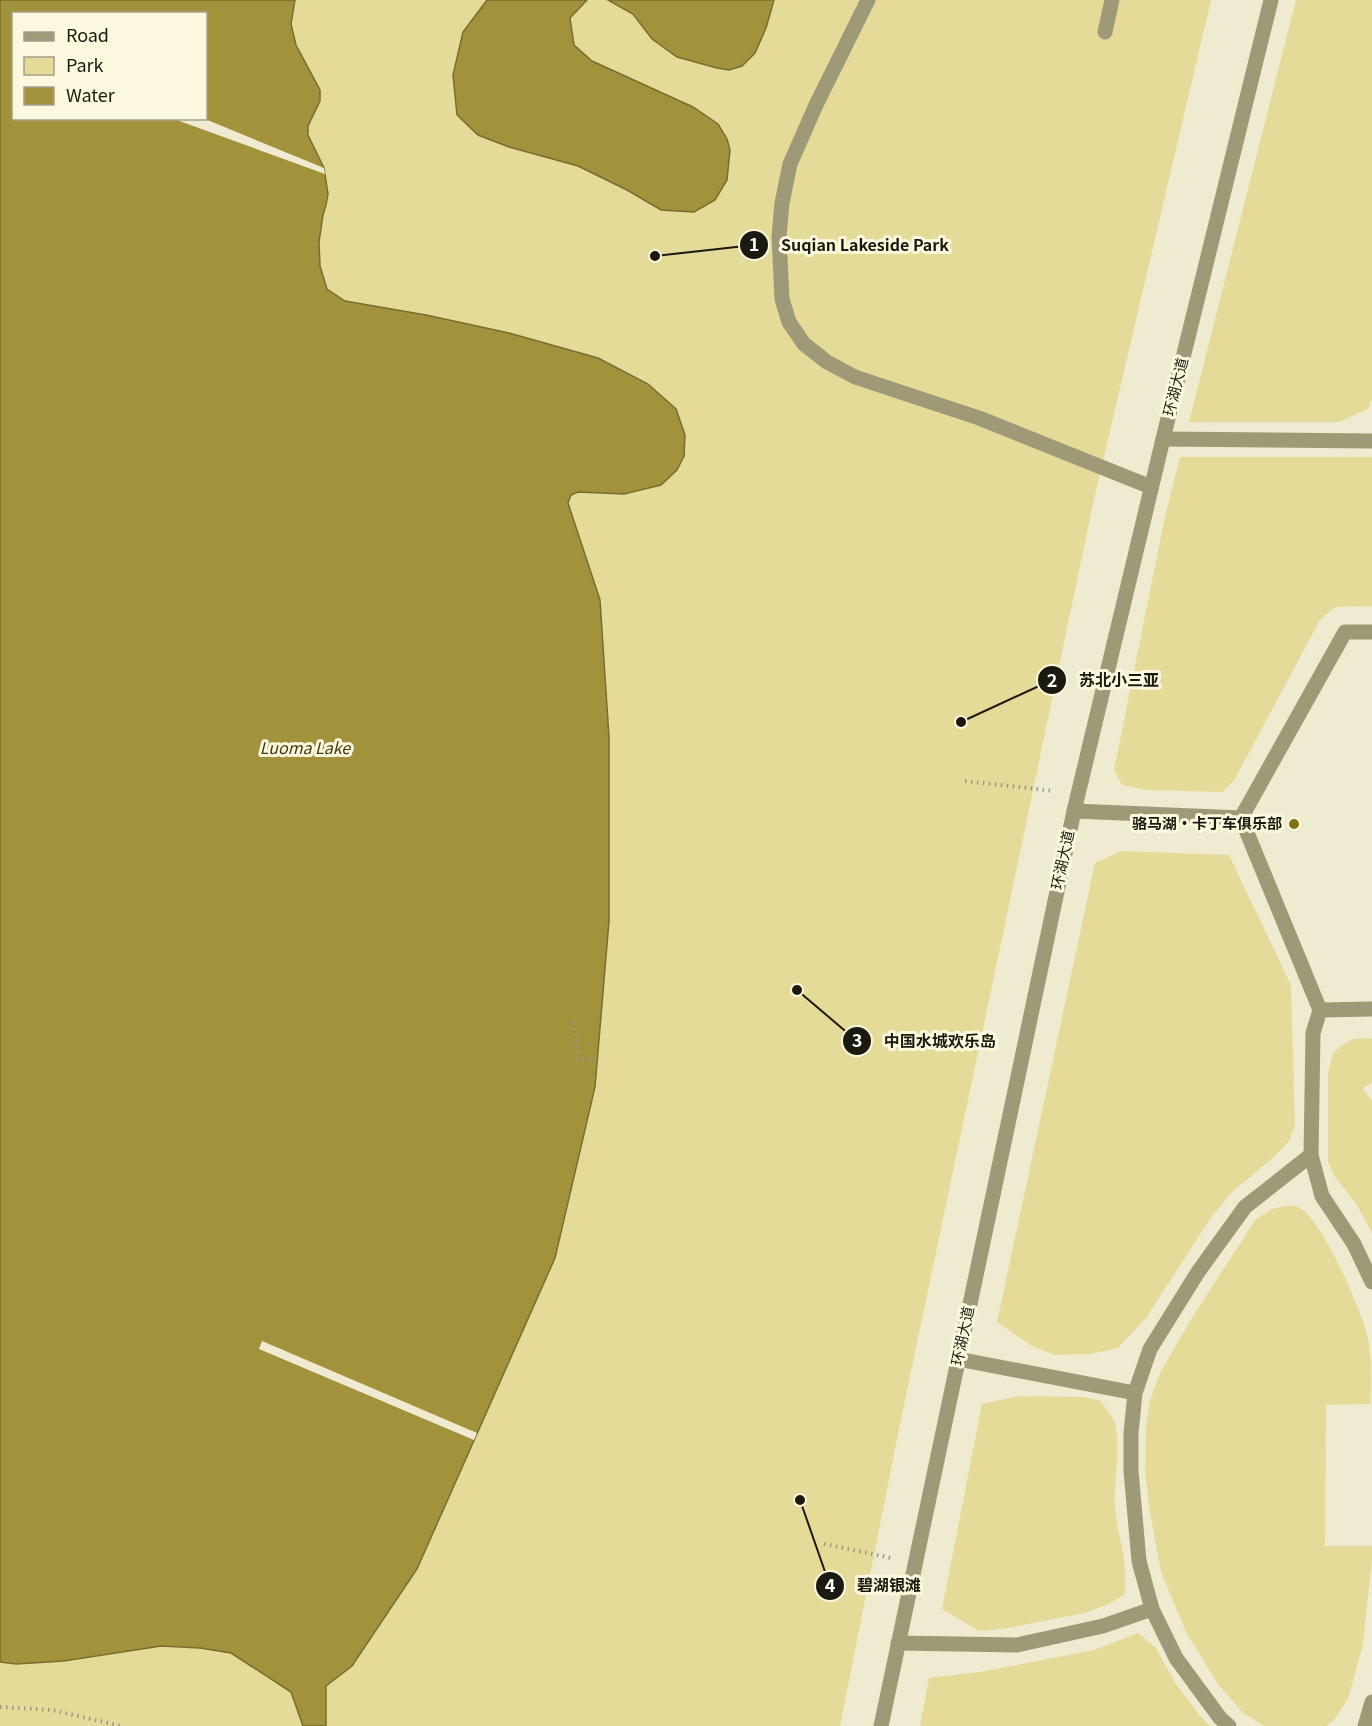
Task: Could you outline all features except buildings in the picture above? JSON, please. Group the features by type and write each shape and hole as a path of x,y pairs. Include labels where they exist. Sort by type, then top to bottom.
{"street":[{"path":"868,0 816,105 790,164 782,203 779,237 782,299 789,322 804,344 827,362 855,377 979,418 1151,487"},
{"path":"1105,32 1112,0"},
{"name":"环湖大道","path":"880,1726 1078,793 1271,0"},
{"path":"1163,439 1372,441"},
{"path":"1241,818 1346,632 1372,632"},
{"path":"1074,811 1241,818"},
{"path":"1241,818 1320,1010 1313,1033 1311,1155 1322,1196 1354,1244 1372,1282"},
{"path":"1320,1010 1372,1009"},
{"path":"1229,1726 1220,1719 1176,1658 1152,1609 1139,1560 1134,1512 1131,1433 1135,1393 1150,1349 1198,1272 1245,1207 1311,1155"},
{"path":"958,1359 1135,1393"},
{"path":"898,1643 1017,1645 1103,1626 1152,1609"},
{"path":"1365,1726 1372,1702"}],"path":[{"path":"964,781 1078,793"},
{"path":"574,1022 578,1059 597,1059"},
{"path":"824,1544 915,1563"},
{"path":"0,1707 52,1710 121,1726"}],"green space":[{"path":"0,0 1211,0 1095,495 899,1429 840,1726 0,1726 0,1662 16,1664 64,1661 161,1646 200,1648 231,1653 291,1692 417,1569 477,1433 595,1087 597,1059 572,517 568,503 571,495 578,492 624,494 677,470 684,456 685,435 648,384 598,358 509,333 345,301 327,289 0,247"},
{"path":"1296,0 1372,0 1372,399 1368,409 1339,422 1189,422"},
{"path":"1180,457 1372,457 1372,606 1335,607 1320,620 1235,779 1222,792 1146,790 1122,785 1114,770 1165,516"},
{"path":"1121,851 1229,855 1291,985 1295,1125 1289,1141 1274,1157 1233,1191 1212,1216 1146,1318 1118,1348 1090,1354 1055,1355 1032,1346 997,1322 1095,863"},
{"path":"1353,1039 1372,1039 1372,1082 1363,1089 1372,1101 1372,1233 1355,1202 1335,1177 1328,1162 1328,1073 1333,1053"},
{"path":"1297,1206 1307,1214 1328,1244 1362,1319 1370,1358 1370,1404 1326,1405 1325,1546 1372,1546 1372,1559 1363,1645 1348,1699 1334,1720 1326,1726 1264,1726 1243,1713 1218,1684 1186,1632 1161,1572 1145,1472 1149,1403 1161,1371 1193,1316 1256,1219 1272,1209"},
{"path":"1019,1396 1085,1397 1101,1401 1113,1418 1117,1434 1115,1503 1124,1559 1124,1595 1109,1604 1085,1613 1003,1629 979,1631 942,1609 982,1404"},
{"path":"1138,1633 1156,1648 1176,1684 1210,1726 920,1726 929,1678 980,1672 1094,1650"}],"water":[{"name":"Luoma Lake","path":"0,0 295,0 291,24 296,45 320,90 320,101 308,126 308,135 324,168 328,194 319,242 320,266 327,289 345,301 509,333 598,358 648,384 676,409 685,435 684,456 677,470 661,485 624,494 578,492 571,495 568,503 600,600 609,737 609,921 595,1087 555,1258 417,1569 352,1666 326,1686 326,1726 303,1726 291,1692 231,1653 200,1648 161,1646 64,1661 16,1664 0,1662"},
{"path":"487,0 587,0 570,18 574,45 592,61 693,107 718,124 727,139 730,150 727,180 715,200 694,212 661,210 578,166 509,147 478,135 457,115 453,75 463,32"},
{"path":"608,0 774,0 766,28 755,53 742,66 729,70 677,57 652,39 633,14"}],"pier":[{"path":"177,120 207,120 324,168 325,174"},
{"path":"262,1341 477,1433 474,1440 259,1349"}],"place":[{"name":"Suqian Lakeside Park","path":"655,256"},
{"name":"苏北小三亚","path":"961,722"},
{"name":"骆马湖·卡丁车俱乐部","path":"1294,824"},
{"name":"中国水城欢乐岛","path":"797,990"},
{"name":"碧湖银滩","path":"800,1500"}]}
